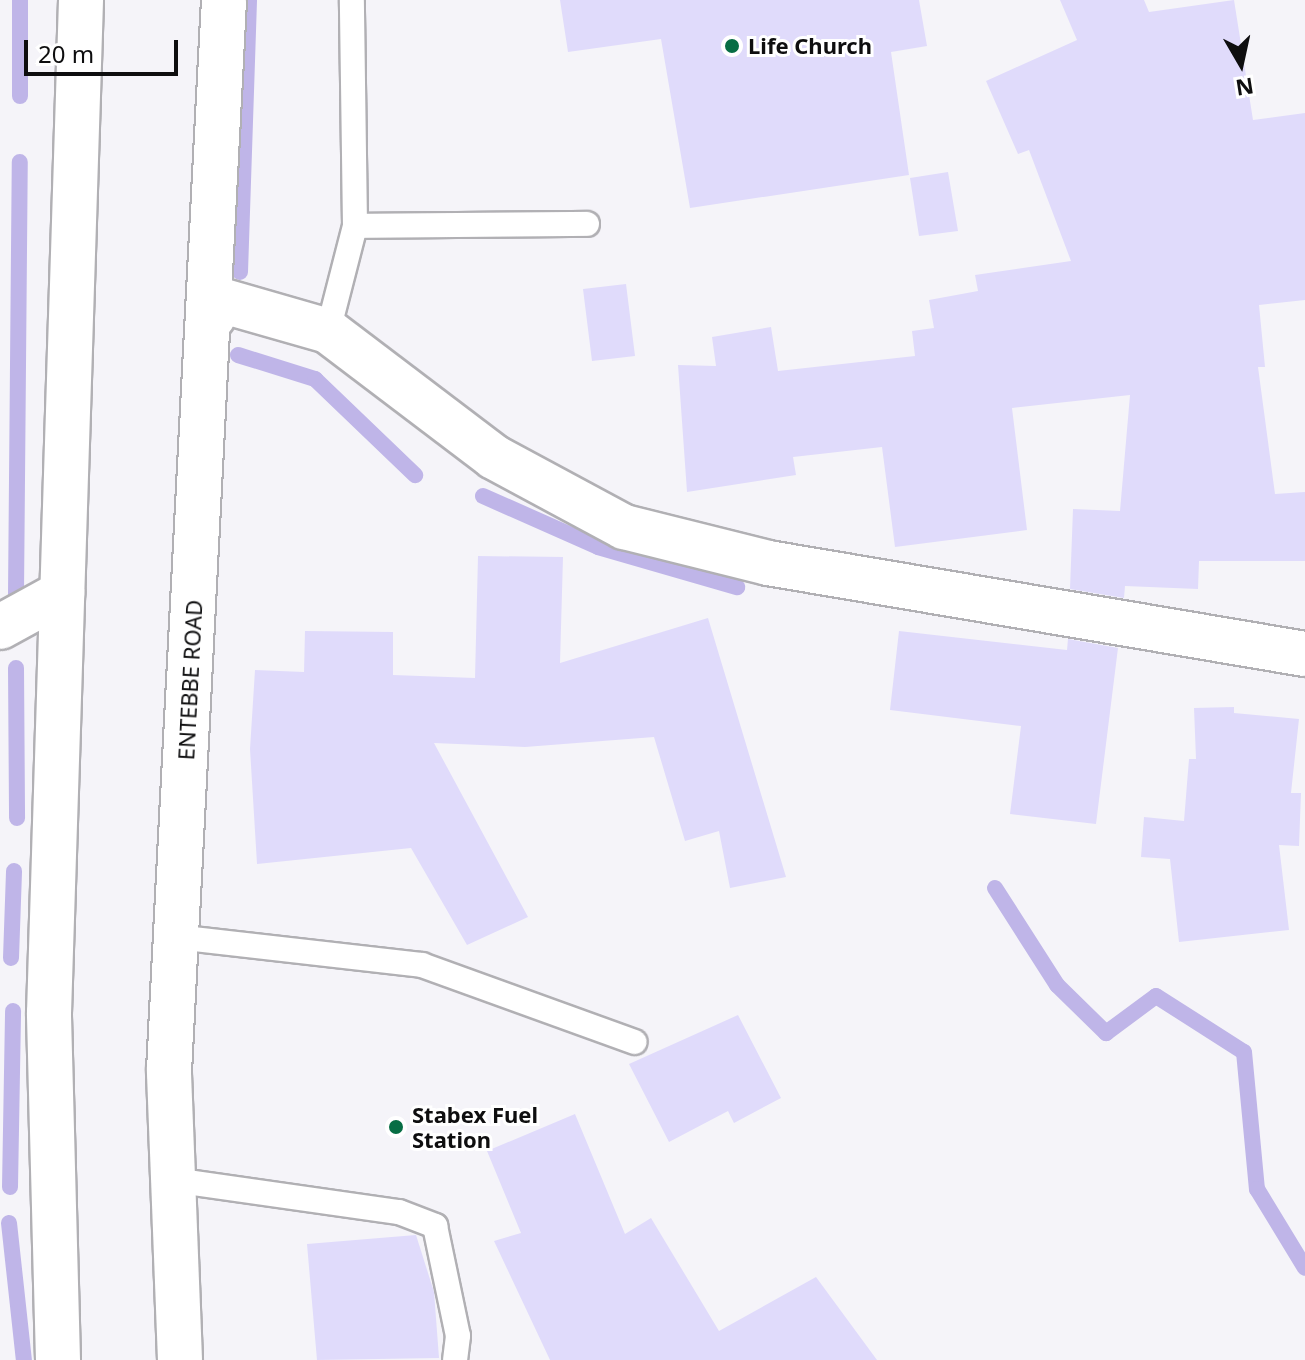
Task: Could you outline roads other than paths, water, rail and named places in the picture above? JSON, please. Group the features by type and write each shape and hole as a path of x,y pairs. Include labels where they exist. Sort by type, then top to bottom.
{"main road":[{"path":"58,1360 49,1013 81,0"},
{"name":"ENTEBBE ROAD","path":"180,1360 169,1071 213,317 224,0"},
{"path":"213,317 220,300 328,331 494,457 624,527 768,563 1305,654"},
{"path":"0,627 62,593"}],"lane":[{"path":"328,331 355,226 352,0"},
{"path":"355,226 587,224"},
{"path":"176,937 422,965 635,1042"},
{"path":"173,1180 399,1212 435,1226 458,1336 455,1360"}],"waterway":[{"path":"20,0 20,96"},
{"path":"240,272 249,0"},
{"path":"16,594 20,162"},
{"path":"238,355 315,379 415,475"},
{"path":"483,496 598,547 737,587"},
{"path":"16,668 17,818"},
{"path":"11,958 14,871"},
{"path":"995,888 1057,985 1106,1033 1156,996 1244,1052 1257,1189 1305,1268"},
{"path":"10,1187 13,1011"},
{"path":"9,1223 24,1360"}],"place":[{"name":"Life Church","path":"732,46"},
{"name":"Stabex Fuel Station","path":"396,1127"}]}
